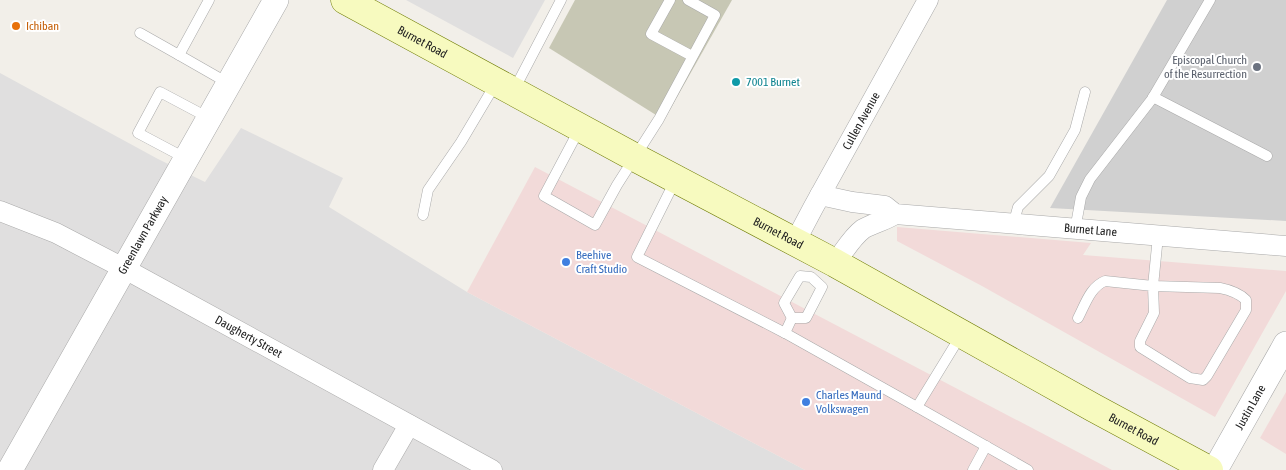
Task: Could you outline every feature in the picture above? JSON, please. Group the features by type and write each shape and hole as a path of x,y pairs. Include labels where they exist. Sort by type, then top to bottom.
{"main road":[{"name":"Burnet Road","path":"345,0 795,242 821,266 961,334 1209,470"}],"street":[{"name":"Greenlawn Parkway","path":"10,470 276,0"},
{"name":"Cullen Avenue","path":"795,242 928,0"},
{"name":"Burnet Lane","path":"820,195 852,202 885,206 896,214 1286,246"},
{"name":"Daugherty Street","path":"0,211 56,233 125,269 492,470"},
{"name":"Burnet Lane","path":"821,266 864,228 896,214"},
{"name":"Justin Lane","path":"1215,470 1286,344"},
{"path":"384,470 409,425"}],"lane":[{"path":"179,55 209,0"},
{"path":"423,215 428,190 461,142 505,87 561,0"},
{"path":"670,0 651,34 692,56"},
{"path":"581,127 544,196 595,225 617,185 636,158 659,119 715,15 688,0"},
{"path":"1075,230 1081,197 1090,179 1136,122 1153,97 1210,0"},
{"path":"140,33 229,84"},
{"path":"187,159 138,133 160,92 210,118"},
{"path":"1013,225 1018,207 1048,176 1075,130 1085,92"},
{"path":"1153,97 1267,156"},
{"path":"676,178 637,257 785,333 1028,470"},
{"path":"1078,318 1093,289 1105,281 1153,286 1231,290 1246,300 1246,310 1207,376 1203,380 1190,378 1140,348 1140,341 1154,313 1153,286 1158,236"},
{"path":"821,266 822,287 806,318 792,318 784,303 800,276 821,266"},
{"path":"785,333 792,318"},
{"path":"917,406 961,334"},
{"path":"973,470 986,446"}],"shaded area":[{"path":"406,0 545,0 513,58"},
{"path":"575,0 732,0 664,120 549,48"},
{"path":"1167,0 1286,0 1286,221 1050,208"},
{"path":"0,73 158,159 205,182 241,128 343,178 329,207 467,292 805,470 0,470"},
{"path":"535,167 1112,470 805,470 467,292"},
{"path":"897,227 1091,243 1083,255 1286,271 1286,291 1215,417 982,286 897,241"},
{"path":"1286,392 1286,454 1260,438"}],"place":[{"name":"Ichiban","path":"16,26"},
{"name":"Episcopal Church of the Resurrection","path":"1257,67"},
{"name":"7001 Burnet","path":"736,82"},
{"name":"Beehive Craft Studio","path":"566,262"},
{"name":"Charles Maund Volkswagen","path":"806,402"}]}
